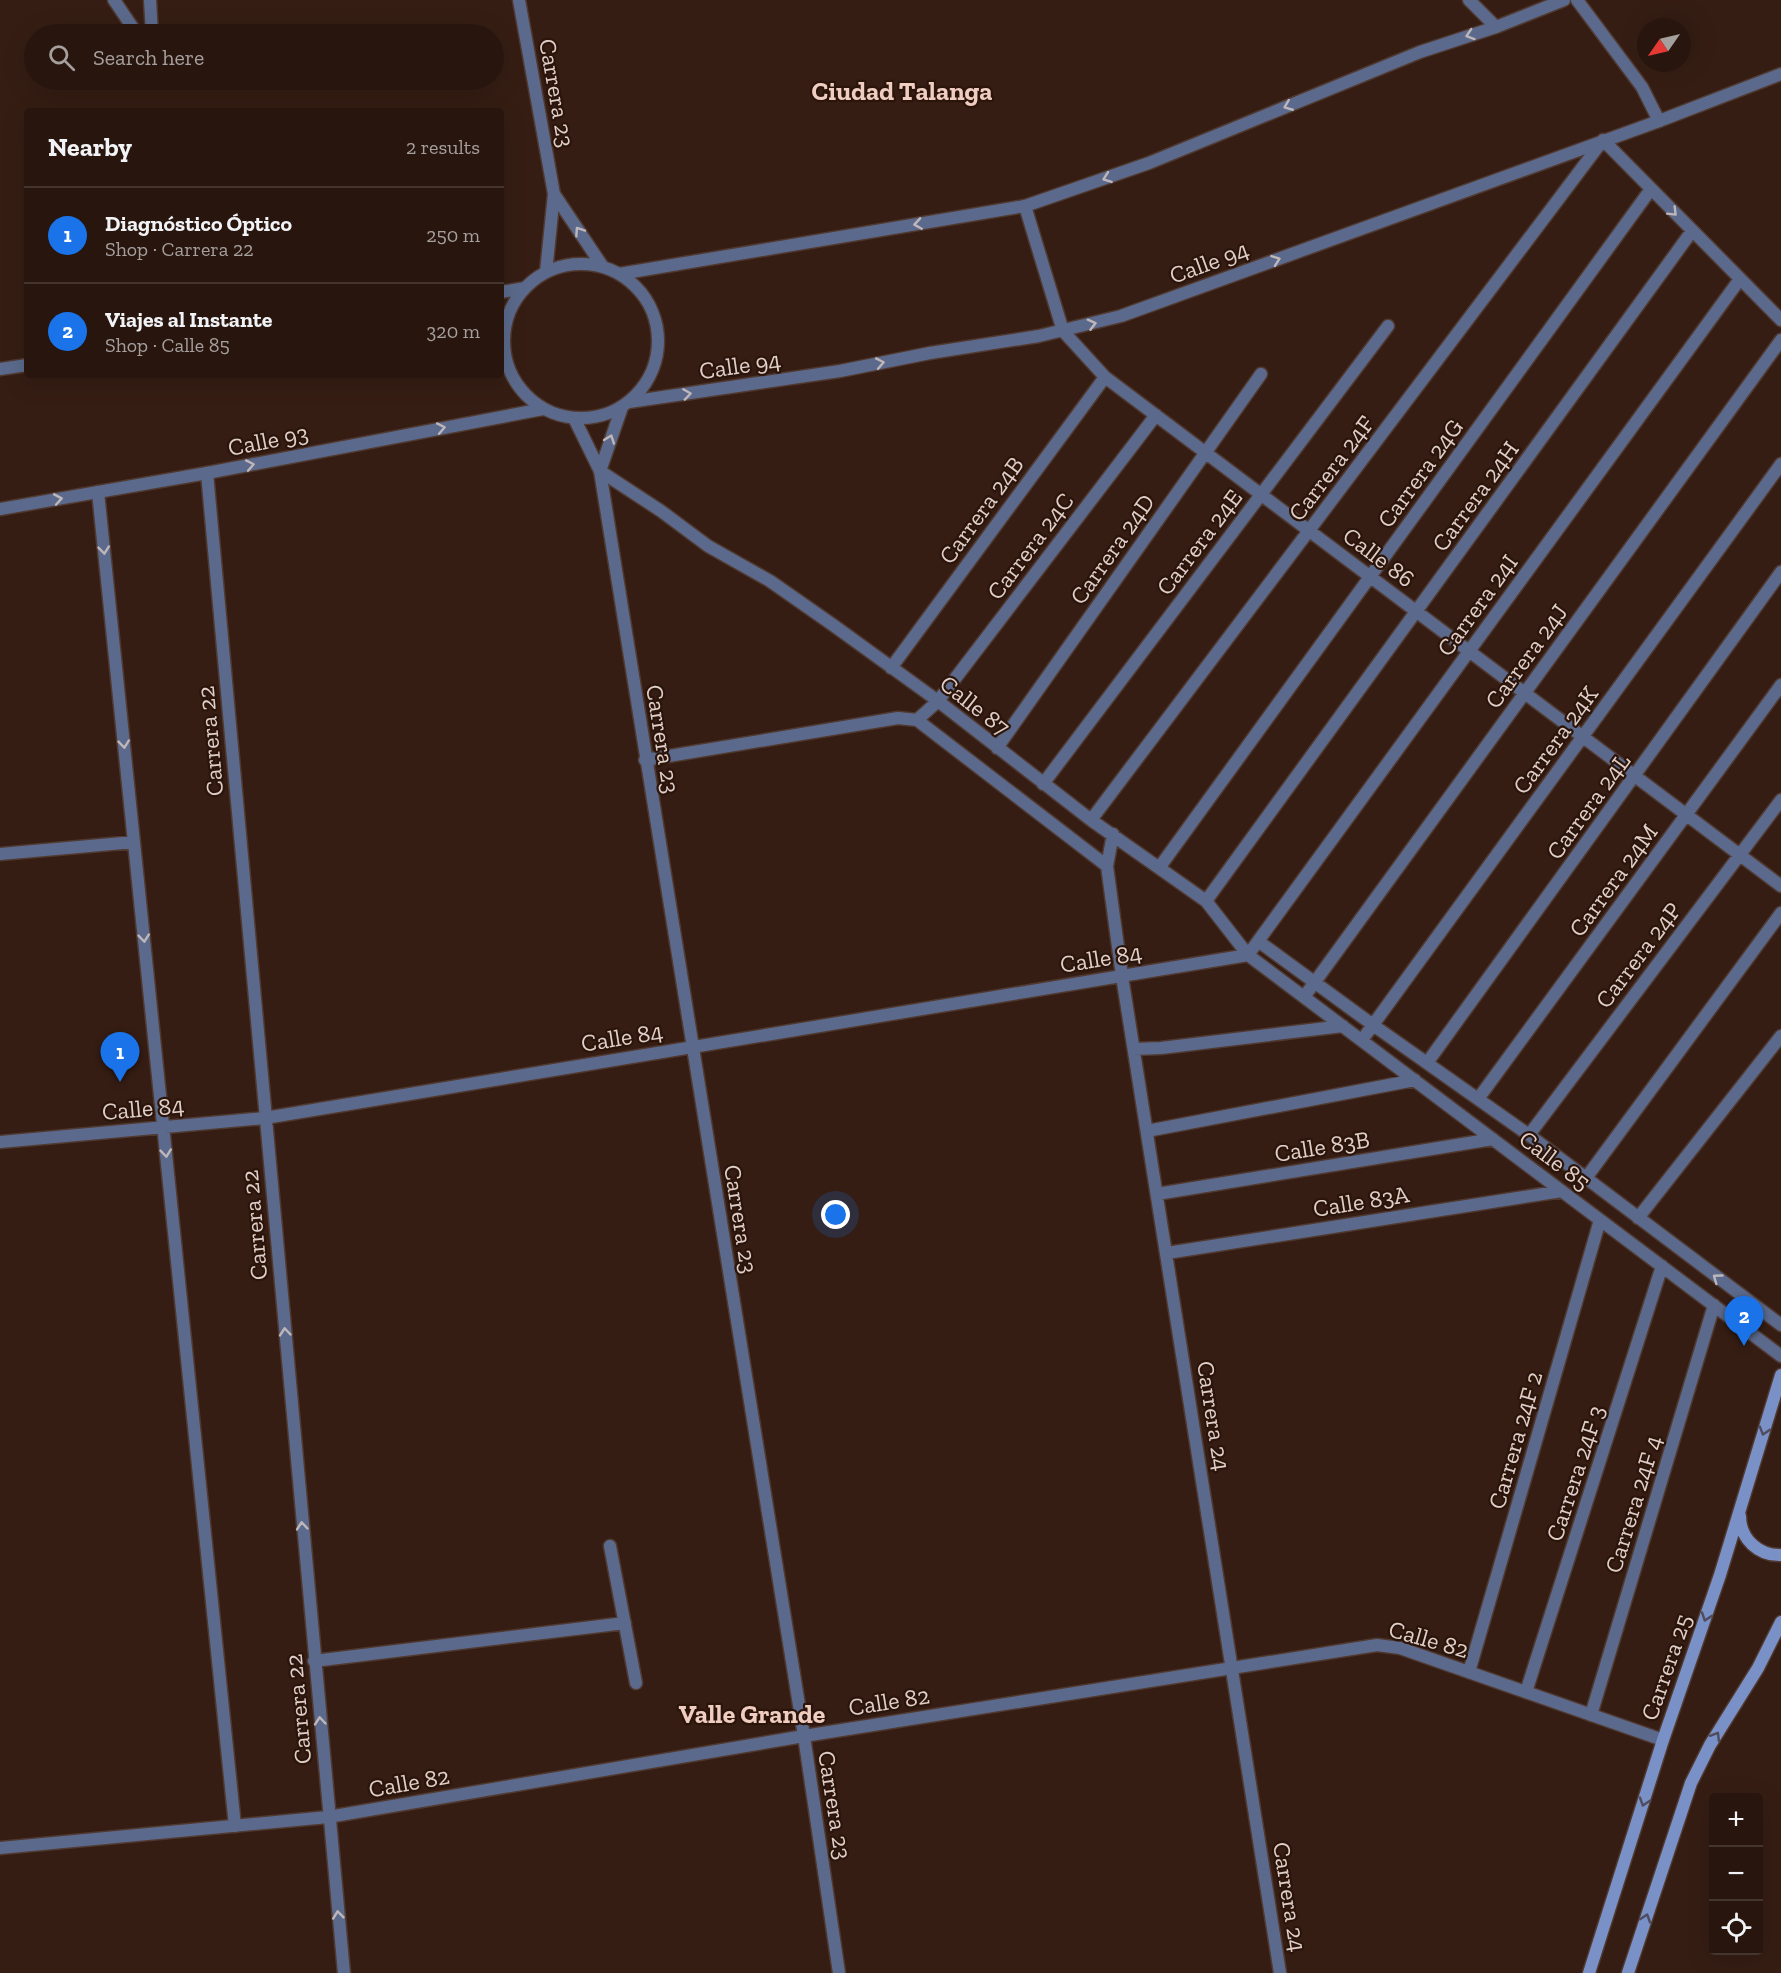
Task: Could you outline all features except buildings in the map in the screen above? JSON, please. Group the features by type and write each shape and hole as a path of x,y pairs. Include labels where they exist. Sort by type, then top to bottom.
{"main road":[{"name":"Carrera 25","path":"1589,1973 1663,1740 1720,1575 1781,1375"},
{"path":"1741,1506 1740,1520 1748,1540 1765,1553 1781,1555"},
{"path":"1628,1973 1691,1783 1710,1744 1758,1668 1781,1622"}],"street":[{"path":"114,0 130,24"},
{"path":"150,0 151,24"},
{"name":"Carrera 23","path":"519,0 554,194 546,272"},
{"path":"1469,0 1496,27"},
{"path":"619,274 1025,206 1149,163 1420,52 1496,27 1564,0"},
{"path":"1577,0 1642,87 1659,121"},
{"name":"Calle 94","path":"626,405 1063,332 1121,316 1659,121 1781,74"},
{"path":"1603,140 1781,320"},
{"name":"Carrera 24F","path":"1091,820 1603,140"},
{"name":"Carrera 24G","path":"1159,868 1651,189"},
{"name":"Carrera 23","path":"554,194 603,267"},
{"name":"Calle 86","path":"1025,206 1063,332 1105,377 1781,886"},
{"name":"Carrera 24H","path":"1206,901 1692,231"},
{"path":"584,264 603,267 619,274 639,290 652,311 658,336 656,361 646,384 626,405 599,417 574,418 558,415 543,409 522,391 508,366 504,339 510,312 525,288 546,272 564,266 584,264"},
{"name":"Carrera 24I","path":"1248,955 1740,279"},
{"path":"504,292 525,288"},
{"name":"Carrera 24E","path":"1043,784 1388,326"},
{"name":"Carrera 24J","path":"1305,997 1781,340"},
{"path":"0,369 24,365"},
{"name":"Carrera 24D","path":"997,748 1261,374"},
{"name":"Carrera 24B","path":"891,668 1105,377"},
{"name":"Carrera 23","path":"600,471 626,405"},
{"name":"Calle 93","path":"0,509 207,473 543,409"},
{"name":"Carrera 24C","path":"917,720 938,701 1156,415"},
{"name":"Carrera 23","path":"574,418 600,471 804,1736 839,1973"},
{"name":"Carrera 24K","path":"1362,1040 1781,464"},
{"name":"Calle 87","path":"600,471 661,511 708,546 770,581 938,701 1091,820 1206,901 1248,955 1305,997"},
{"name":"Carrera 22","path":"207,473 344,1973"},
{"path":"98,492 235,1826"},
{"name":"Carrera 24L","path":"1428,1063 1781,572"},
{"name":"Carrera 24M","path":"1478,1099 1781,685"},
{"path":"645,760 898,718 917,720 1107,866"},
{"name":"Carrera 24P","path":"1529,1135 1781,800"},
{"name":"Carrera 24","path":"1113,834 1107,866 1122,976 1280,1973"},
{"path":"0,854 134,842"},
{"path":"1586,1178 1781,913"},
{"path":"1258,941 1529,1135 1781,1325"},
{"name":"Calle 84","path":"0,1142 265,1118 1248,955"},
{"name":"Calle 85","path":"1305,997 1781,1356"},
{"path":"1134,1049 1343,1026"},
{"path":"1638,1218 1781,1036"},
{"path":"1147,1131 1415,1080"},
{"name":"Calle 83B","path":"1157,1194 1493,1139"},
{"name":"Calle 83A","path":"1167,1253 1562,1191"},
{"name":"Carrera 24F 2","path":"1469,1672 1600,1220"},
{"name":"Carrera 24F 3","path":"1526,1692 1662,1266"},
{"name":"Carrera 24F 4","path":"1591,1715 1714,1305"},
{"path":"610,1546 636,1683"},
{"path":"314,1661 625,1623"},
{"name":"Calle 82","path":"0,1848 328,1817 804,1736 1377,1645 1400,1648 1663,1740"}],"place":[{"name":"Diagnóstico Óptico","path":"120,1082"},
{"name":"Viajes al Instante","path":"1744,1346"}],"district":[{"name":"Ciudad Talanga","path":"902,91"},
{"name":"Valle Grande","path":"752,1714"}]}
